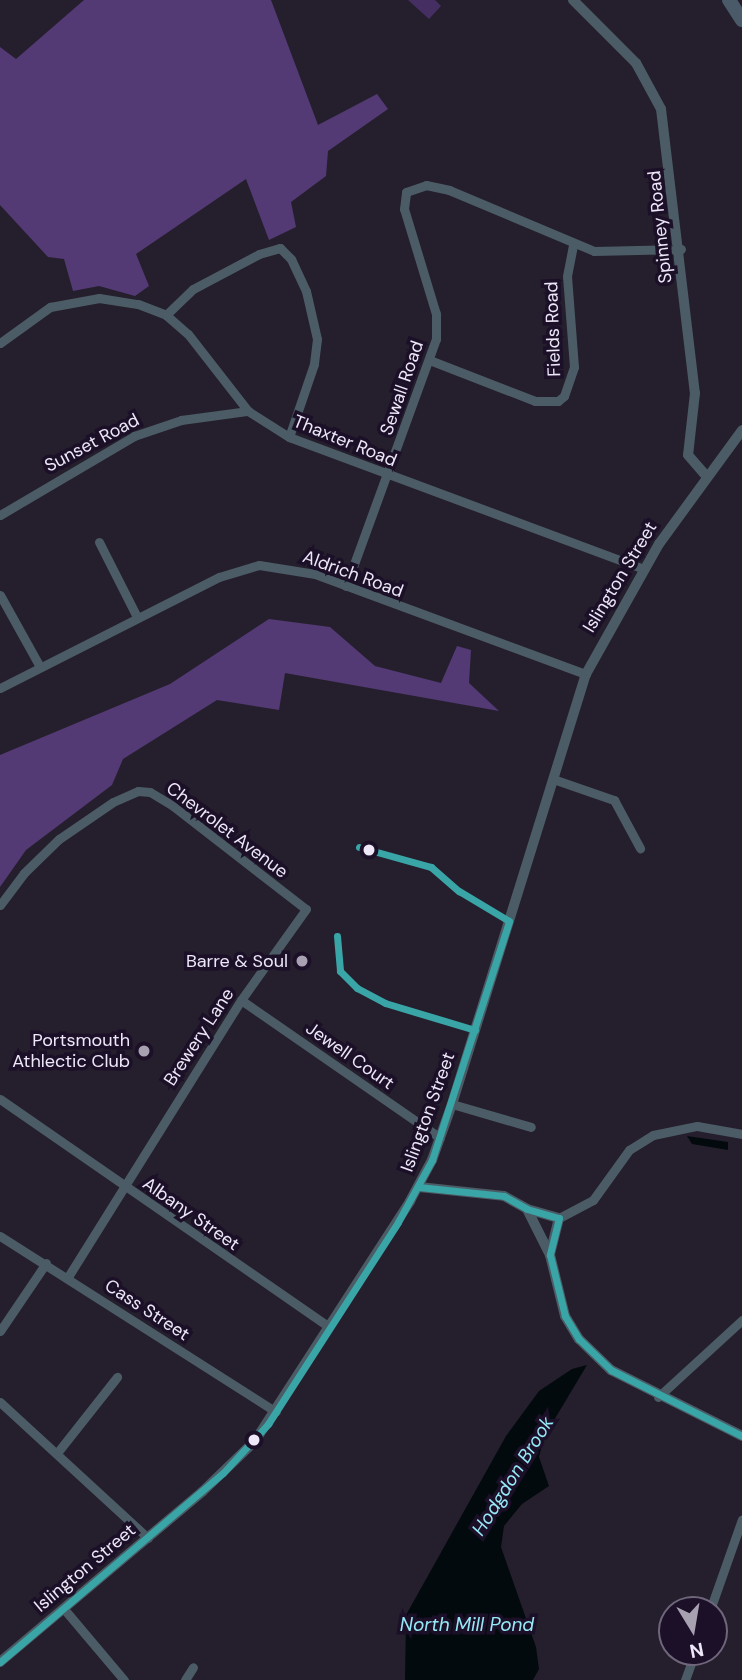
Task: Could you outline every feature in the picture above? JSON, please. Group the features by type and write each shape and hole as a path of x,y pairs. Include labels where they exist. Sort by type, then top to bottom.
{"main road":[{"path":"729,0 742,20"}],"street":[{"name":"Spinney Road","path":"573,0 617,40 656,94 669,147 695,393 688,455 706,476"},
{"name":"Sewall Road","path":"346,586 432,361 436,314 404,209 406,192 426,185 449,190 495,206 573,244 606,251 681,249"},
{"name":"Fields Road","path":"432,361 536,401 558,401 564,396 574,366 567,276 573,244"},
{"path":"166,315 193,289 258,254 280,248 291,259 306,292 317,339 314,363 289,436"},
{"name":"Thaxter Road","path":"0,342 50,307 86,299 125,301 166,315 206,354 247,411 289,436 387,476 644,569"},
{"name":"Sunset Road","path":"0,515 134,436 181,420 247,411"},
{"name":"Islington Street","path":"0,1662 223,1473 276,1412 419,1187 452,1104 586,674 644,569 706,476 742,430"},
{"path":"99,542 137,617"},
{"name":"Aldrich Road","path":"0,688 219,577 259,565 298,569 586,674"},
{"path":"0,595 40,667"},
{"path":"553,779 608,796 640,848"},
{"name":"Chevrolet Avenue","path":"0,905 59,839 113,802 138,790 173,807 306,909"},
{"name":"Brewery Lane","path":"125,1187 241,1000 306,909"},
{"name":"Jewell Court","path":"241,1000 440,1138"},
{"path":"0,1098 125,1187"},
{"path":"452,1104 531,1127"},
{"path":"419,1187 504,1196 527,1209 559,1218 593,1200 629,1150 653,1135 697,1126 742,1134"},
{"name":"Albany Street","path":"68,1277 125,1187 329,1326"},
{"path":"527,1209 550,1255 565,1316 587,1349 611,1370 658,1397 742,1436"},
{"path":"550,1255 559,1218"},
{"name":"Cass Street","path":"0,1236 276,1412"},
{"path":"0,1331 46,1263"},
{"path":"658,1397 742,1320"},
{"path":"57,1453 117,1377"},
{"path":"0,1402 148,1538"},
{"path":"715,1596 742,1519"},
{"path":"64,1609 124,1680"},
{"path":"185,1680 193,1667"}],"shaded area":[{"path":"84,0 271,0 318,125 377,94 388,109 328,151 326,176 291,202 296,227 269,240 246,179 136,254 149,286 135,296 99,286 73,291 64,259 48,257 0,205 0,47 16,59"},
{"path":"408,0 435,0 441,6 429,19"},
{"path":"269,619 330,627 375,666 441,683 457,646 471,650 469,683 499,711 285,673 279,710 217,700 123,759 112,785 26,850 0,887 0,755 170,684"}],"water":[{"path":"687,1136 728,1142 728,1150 692,1144"},
{"name":"North Mill Pond","path":"587,1365 544,1437 539,1457 549,1486 522,1504 504,1526 501,1547 536,1647 539,1669 533,1680 405,1680 406,1615 506,1436 539,1391 572,1369"}],"transit line":[{"path":"359,847 431,867 459,891 509,921"},
{"path":"0,1662 223,1473 268,1424 398,1222 432,1160 509,921"},
{"path":"337,936 340,971 357,988 385,1003 475,1030"},
{"path":"419,1187 504,1196 527,1209 559,1218"},
{"path":"559,1218 550,1255 565,1316 579,1339 611,1370 742,1436"}],"place":[{"name":"Barre & Soul","path":"302,961"},
{"name":"Portsmouth Athlectic Club","path":"144,1051"}],"water label":[{"name":"Hodgdon Brook","path":"513,1476"}]}
